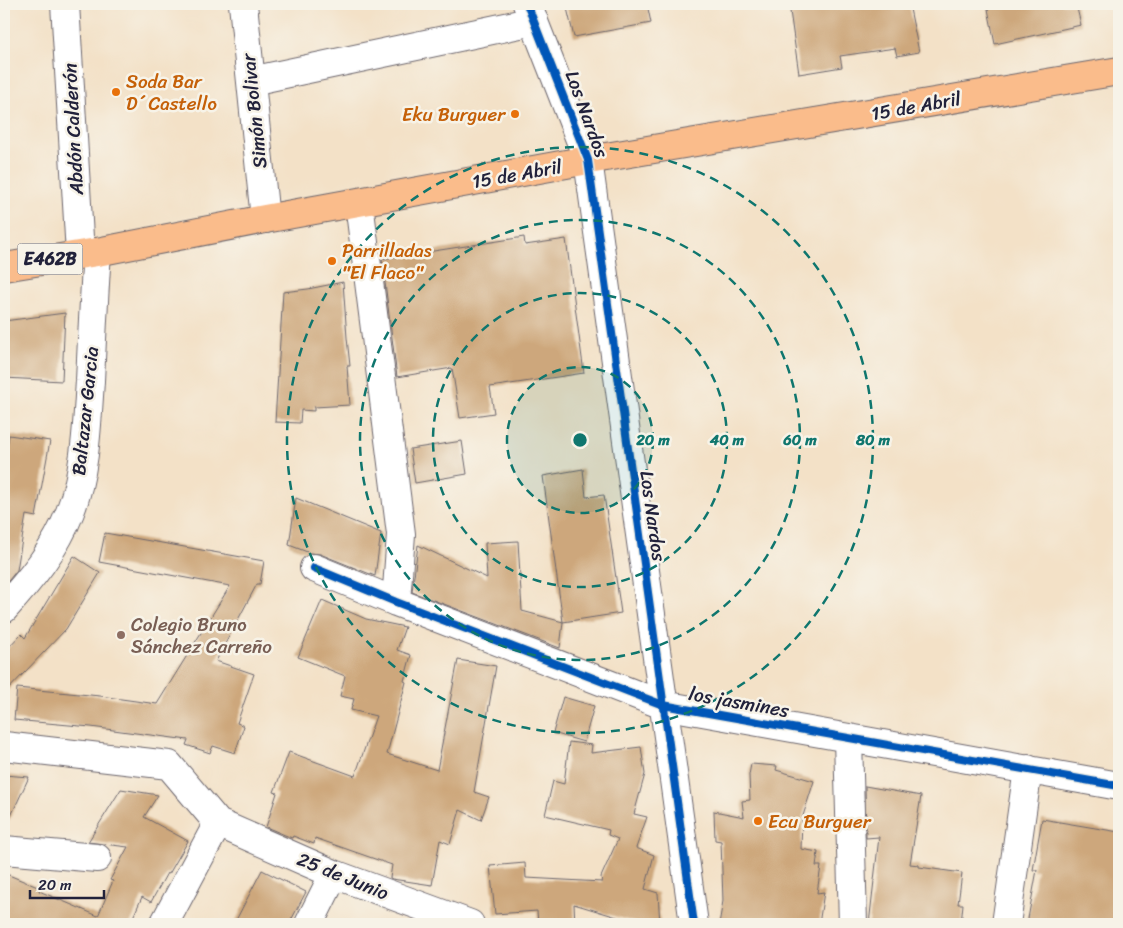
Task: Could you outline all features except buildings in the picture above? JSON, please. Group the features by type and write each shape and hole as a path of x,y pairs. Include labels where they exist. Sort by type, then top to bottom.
{"main road":[{"name":"15 de Abril","path":"4,266 88,253 588,160 1119,72"}],"street":[{"name":"Abdón Calderón","path":"66,4 88,253"},
{"name":"Simón Bolivar","path":"243,4 265,219"},
{"path":"251,82 530,12"},
{"name":"Los Nardos","path":"530,12 588,160 694,924"},
{"path":"359,203 401,534 396,602"},
{"name":"Baltazar Garcia","path":"4,609 51,550 70,512 81,472 87,427 88,253"},
{"name":"los jasmines","path":"314,568 396,602 663,705 1119,786"},
{"path":"848,738 853,924"},
{"path":"4,746 168,765 218,823 164,924"},
{"path":"1006,924 1028,770"},
{"name":"25 de Junio","path":"218,823 334,874 459,923"},
{"path":"4,850 97,858"},
{"path":"309,924 334,874"}],"cycle path":[{"path":"527,4 588,160 694,924"},
{"path":"314,568 396,602 663,705 1119,786"}],"place":[{"name":"Soda Bar D´Castello","path":"116,92"},
{"name":"Eku Burguer","path":"515,114"},
{"name":"Parrilladas \"El Flaco\"","path":"332,261"},
{"name":"Colegio Bruno Sánchez Carreño","path":"121,635"},
{"name":"Ecu Burguer","path":"758,821"}]}
